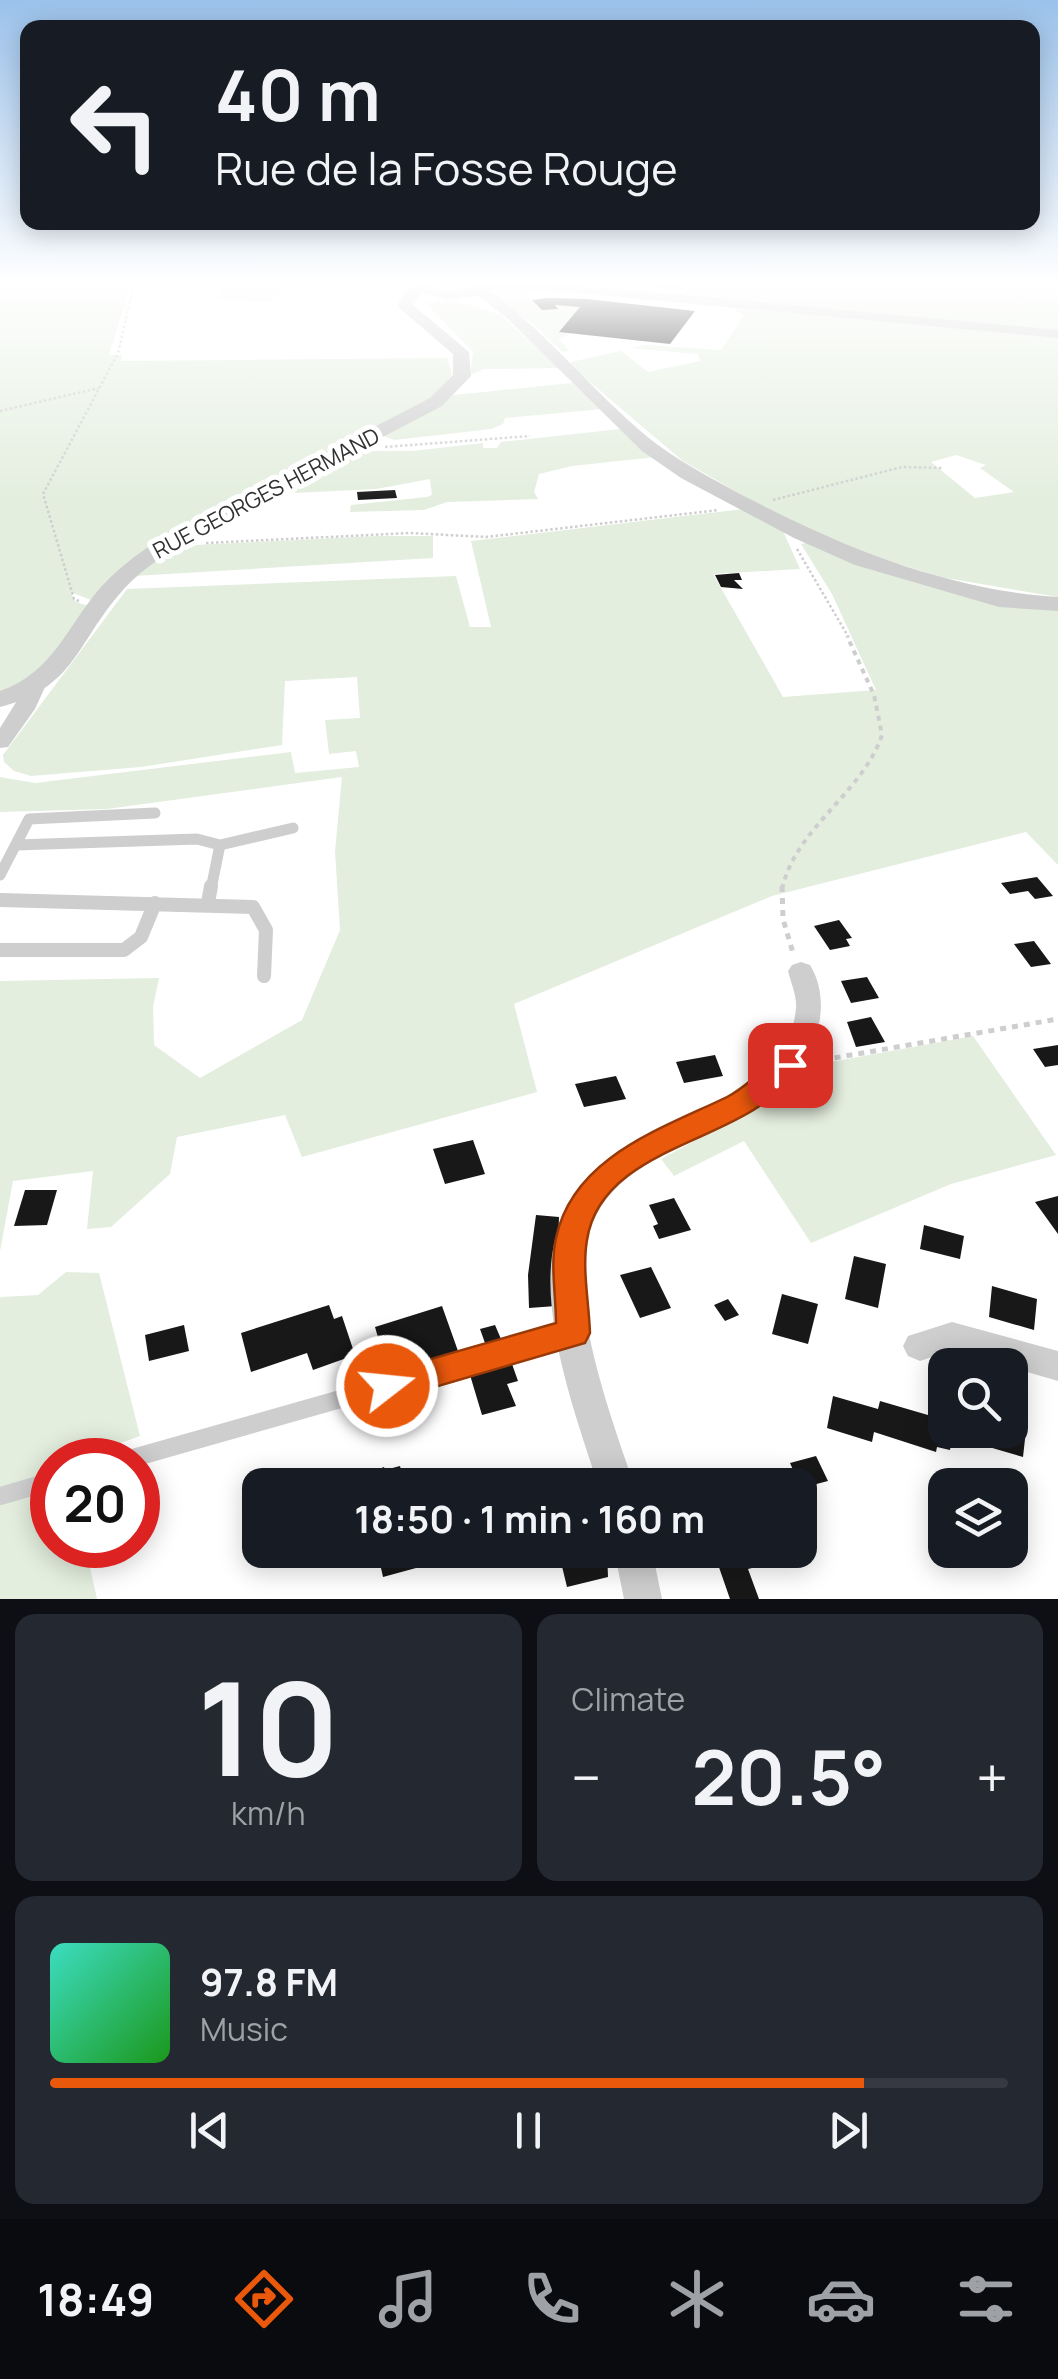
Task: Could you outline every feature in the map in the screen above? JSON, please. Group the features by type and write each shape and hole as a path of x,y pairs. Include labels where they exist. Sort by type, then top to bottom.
{"street":[{"name":"RUE GEORGES HERMAND","path":"0,698 34,687 57,666 99,606 144,559 436,402 462,376 461,355"},
{"path":"554,355 648,446 688,474 801,534 863,560 958,589 999,600 1058,604"},
{"path":"0,742 25,709 34,687"},
{"path":"611,1468 573,1333 571,1241 582,1206 604,1179 647,1149 747,1100 790,1065 804,1040 809,1006 800,971"},
{"path":"920,1346 952,1336 1058,1366"},
{"path":"637,1568 643,1599"}],"lane":[{"path":"0,875 30,819 155,813"},
{"path":"16,845 197,839 220,846 292,828"},
{"path":"208,904 220,846"},
{"path":"0,900 242,904 262,914 268,949 264,976"},
{"path":"0,950 124,950 141,937 155,903"},
{"path":"160,1450 573,1333"},
{"path":"0,1496 30,1487"}],"path":[{"path":"99,606 74,599 43,494 117,355"},
{"path":"0,411 99,388"},
{"path":"349,448 422,448 530,436"},
{"path":"166,545 410,532 486,537 748,506 902,467 943,468"},
{"path":"800,971 782,923 779,882 805,840 859,776 882,737 880,703 792,542 801,534"},
{"path":"790,1065 1058,1019"}],"green space":[{"path":"0,355 122,355 121,361 447,358 452,374 436,398 168,539 94,601 70,592 76,602 89,606 39,676 0,693"},
{"path":"473,355 544,355 559,368 484,369 470,375"},
{"path":"626,355 648,372 700,361 698,355 1058,355 1058,597 940,577 795,525 683,461 572,367 571,362","holes":["956,455 986,465 980,468 1014,492 975,498 931,462"]},
{"path":"572,383 602,409 505,418 503,424 491,429 394,440 384,436 454,395"},
{"path":"620,429 656,457 572,466 539,474 534,492 538,499 447,502 424,510 350,512 351,505 432,495 430,479 376,489 272,494 358,451 412,451 483,443 483,448 497,448 501,442"},
{"path":"744,509 783,531 800,569 713,574 783,697 876,690 832,594 801,544 810,542 867,565 1058,607 1058,865 1026,832 772,896 514,1004 537,1092 302,1157 285,1115 177,1137 170,1174 111,1227 87,1229 93,1171 13,1181 0,1251 0,981 159,978 153,1007 154,1045 200,1078 302,1020 340,930 335,851 342,777 107,809 0,812 0,777 35,783 291,752 295,773 359,767 356,751 329,754 325,720 360,718 357,677 285,681 282,745 141,767 31,776 14,771 4,762 3,755 127,589 456,576 470,627 491,627 471,541"},
{"path":"433,536 433,558 134,576 174,546"},
{"path":"973,1036 1056,1155 951,1184 811,1243 744,1141 674,1176 661,1159 754,1109 798,1068"},
{"path":"66,1272 99,1273 140,1436 30,1438 30,1568 90,1568 97,1599 0,1599 0,1297 38,1295"}],"building":[{"path":"395,490 397,498 358,500 357,492"},
{"path":"739,573 742,580 734,580 743,589 721,587 715,575"},
{"path":"1037,877 1053,896 1035,899 1028,891 1010,894 1001,883"},
{"path":"839,920 852,938 846,939 850,946 830,950 814,926"},
{"path":"1034,941 1051,964 1031,967 1014,944"},
{"path":"867,977 879,998 851,1003 841,981"},
{"path":"871,1017 885,1042 856,1047 847,1022"},
{"path":"1058,1045 1058,1065 1045,1067 1033,1049"},
{"path":"715,1055 723,1076 684,1083 676,1062"},
{"path":"616,1076 626,1099 584,1107 575,1084"},
{"path":"473,1140 485,1174 445,1184 433,1149"},
{"path":"25,1190 57,1190 47,1225 14,1226"},
{"path":"1058,1196 1058,1234 1035,1202"},
{"path":"674,1198 691,1230 659,1239 653,1226 658,1224 649,1205"},
{"path":"536,1215 559,1217 556,1306 529,1308 528,1275"},
{"path":"924,1225 964,1236 960,1259 920,1249"},
{"path":"854,1256 886,1264 878,1308 845,1299"},
{"path":"651,1267 671,1308 640,1318 620,1275"},
{"path":"992,1286 1037,1299 1034,1330 989,1317"},
{"path":"782,1294 818,1304 808,1344 772,1334"},
{"path":"728,1299 739,1315 725,1321 714,1305"},
{"path":"329,1305 334,1319 342,1316 355,1355 313,1370 307,1353 251,1372 241,1333"},
{"path":"442,1306 458,1351 388,1372 375,1327"},
{"path":"184,1325 189,1351 149,1361 145,1335"},
{"path":"495,1325 501,1339 485,1343 480,1329"},
{"path":"512,1364 518,1381 507,1384 516,1406 482,1415 470,1375"},
{"path":"833,1396 878,1409 880,1401 928,1415 928,1448 937,1448 936,1452 874,1432 872,1442 827,1428"},
{"path":"992,1448 1024,1448 1023,1457"},
{"path":"816,1456 828,1481 817,1484 817,1468 792,1468 790,1463"},
{"path":"381,1568 416,1568 383,1577"},
{"path":"562,1568 608,1568 608,1577 567,1587"},
{"path":"719,1568 752,1568 748,1569 759,1599 730,1599"}],"route":[{"path":"387,1386 573,1333 571,1241 582,1206 604,1179 647,1149 747,1100 790,1065"}]}
